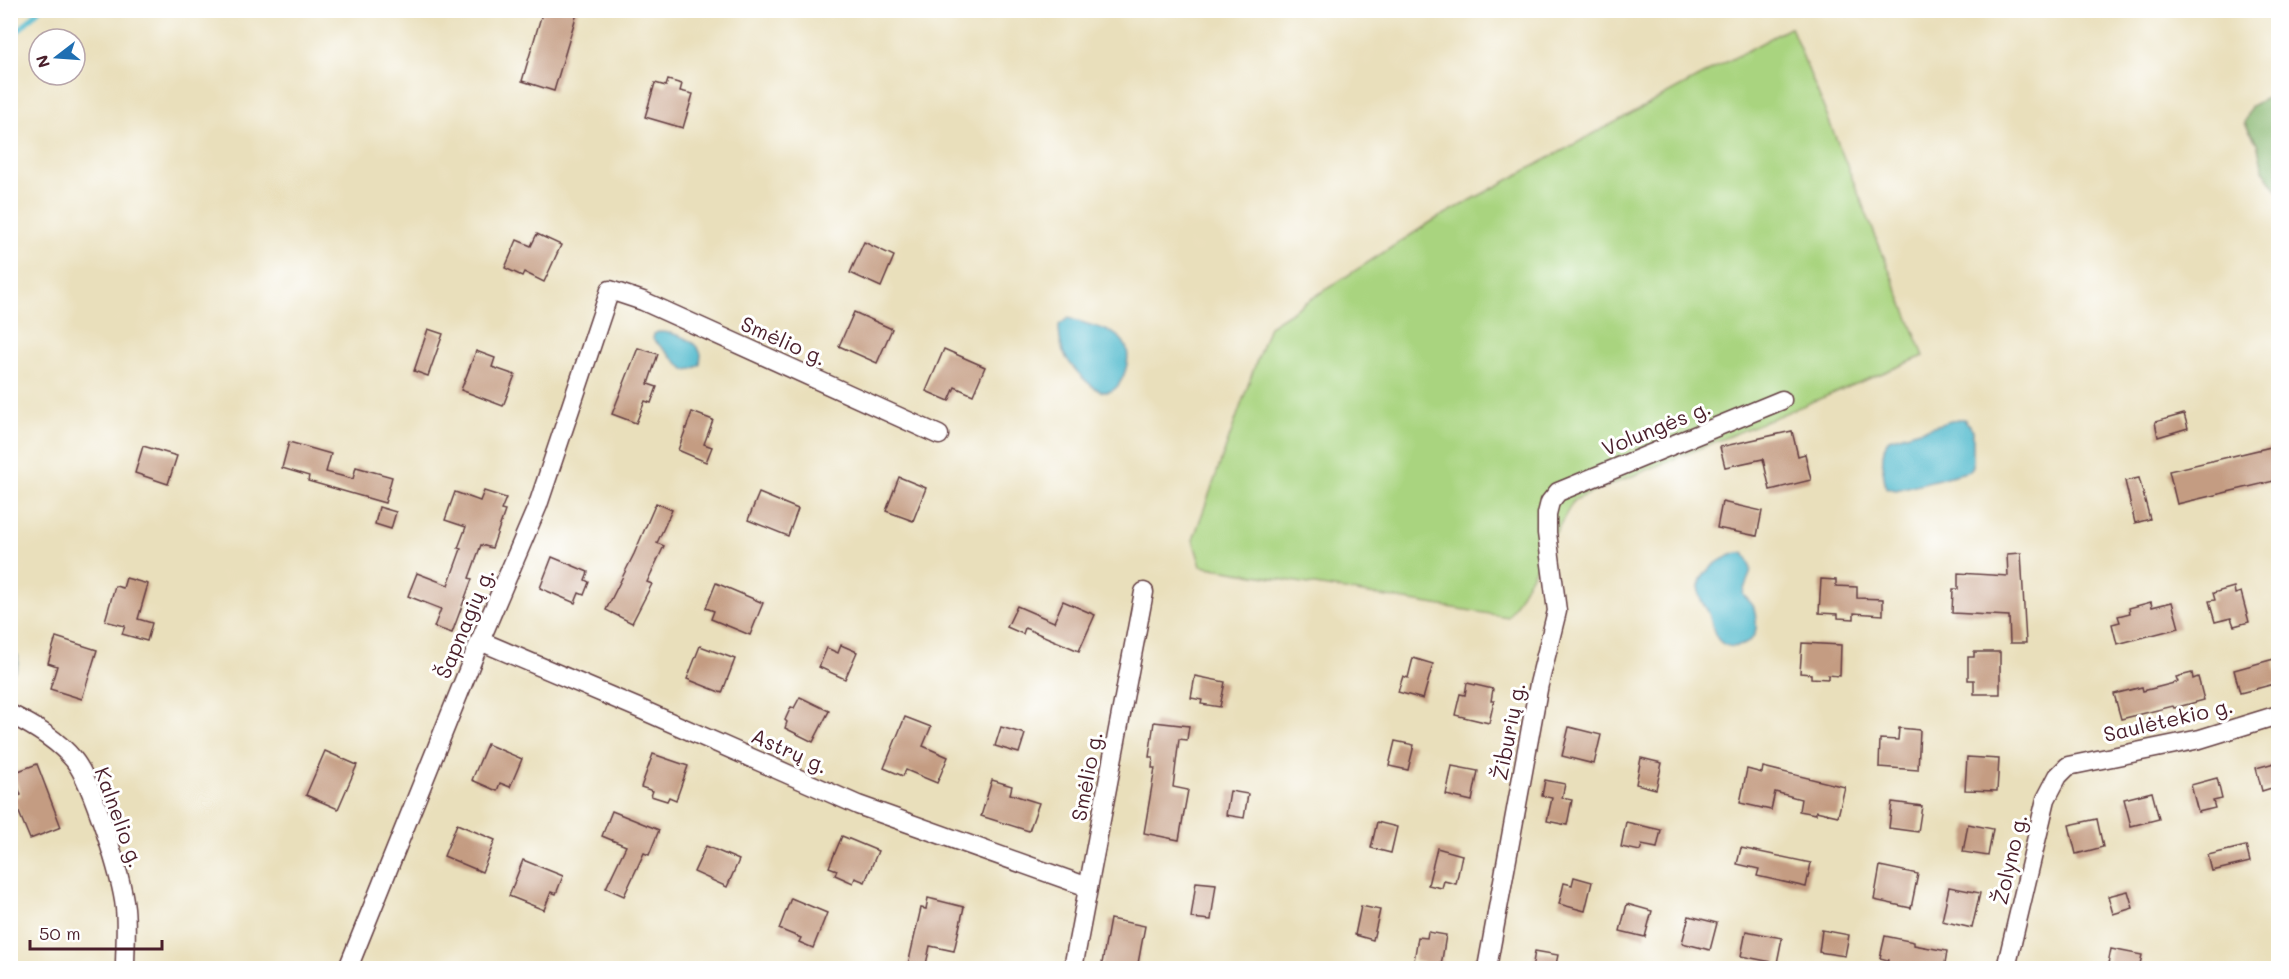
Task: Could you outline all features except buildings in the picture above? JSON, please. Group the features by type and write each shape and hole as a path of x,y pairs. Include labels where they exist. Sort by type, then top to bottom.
{"street":[{"name":"Smėlio g.","path":"609,290 643,301 939,435"},
{"name":"Šapnagių g.","path":"348,969 480,641 538,504 609,290"},
{"name":"Volungės g.","path":"1551,502 1558,492 1782,400"},
{"name":"Žiburių g.","path":"1487,969 1539,684 1557,611 1547,533 1547,514 1551,502"},
{"name":"Smėlio g.","path":"1073,969 1144,592"},
{"name":"Astrų g.","path":"480,641 858,805 1088,887"},
{"name":"Kalnelio g.","path":"10,714 58,743 75,762 92,794 121,885 126,909 125,969"},
{"name":"Saulėtekio g.","path":"2068,766 2200,739 2278,715"},
{"name":"Žolyno g.","path":"2006,969 2046,799 2058,776 2068,766"}],"green space":[{"path":"1791,27 1924,356 1574,500 1508,617 1201,566 1193,540 1269,326 1434,220"},
{"path":"2278,92 2278,191 2263,170 2257,143 2245,123 2251,106"}],"water":[{"path":"1068,318 1105,330 1123,341 1127,350 1127,362 1123,377 1113,390 1107,392 1095,388 1082,377 1066,357 1059,336 1059,325"},
{"path":"670,333 689,340 701,354 700,365 685,370 653,339 654,334"},
{"path":"1964,419 1973,430 1973,466 1970,471 1896,490 1886,488 1883,456 1889,439"},
{"path":"1737,553 1744,553 1750,566 1750,574 1743,594 1754,608 1756,625 1754,635 1749,642 1740,646 1730,646 1717,638 1708,612 1700,598 1699,590 1700,582 1709,569"},
{"path":"11,650 18,656 18,659 17,667 11,675"}],"waterway":[{"path":"10,39 39,10"}]}
